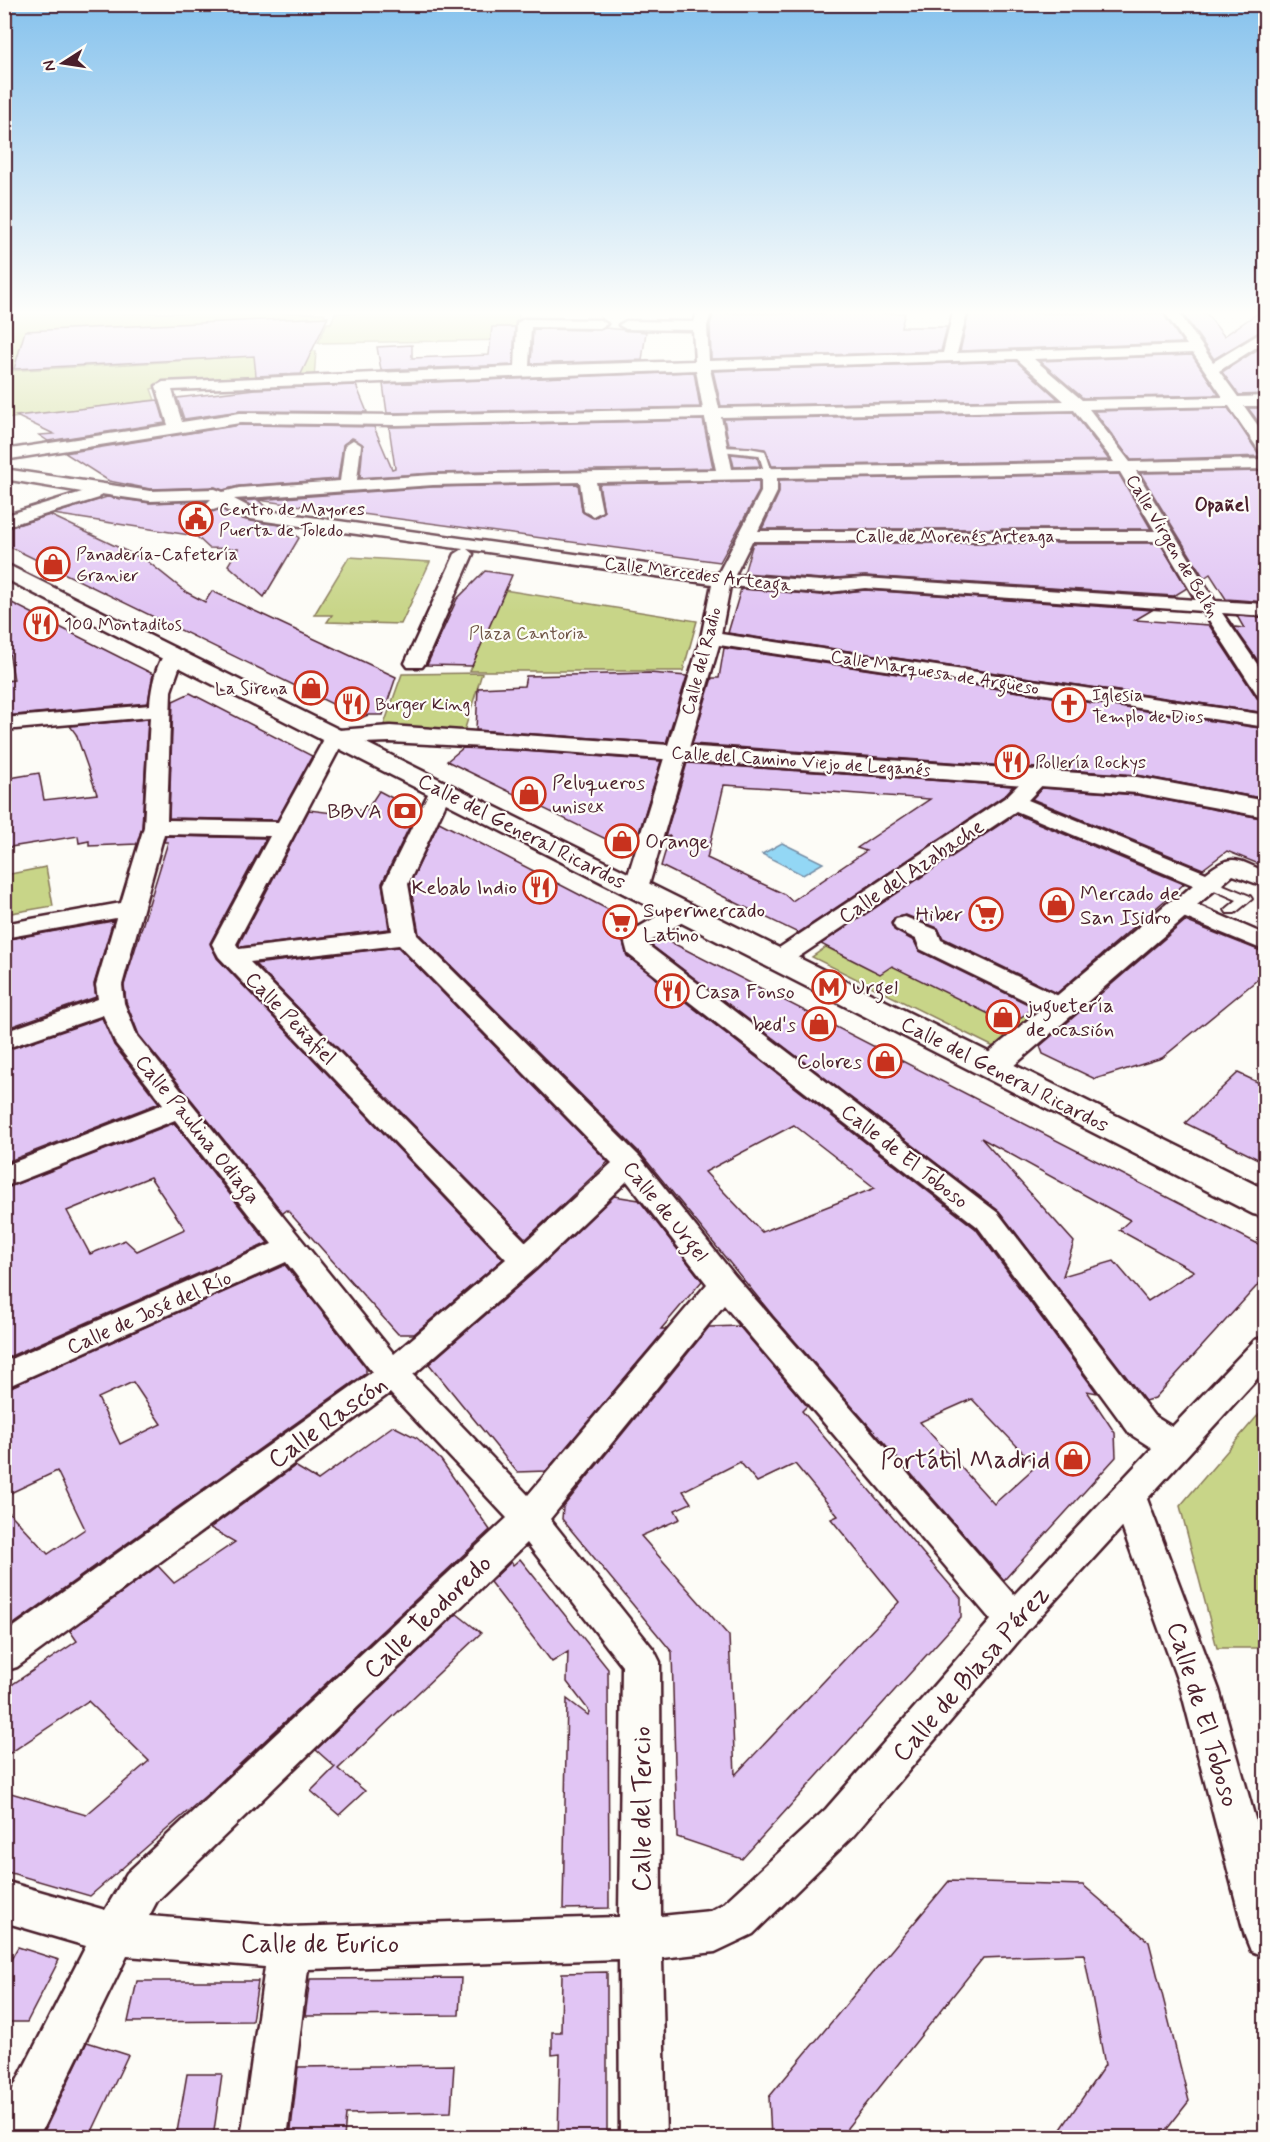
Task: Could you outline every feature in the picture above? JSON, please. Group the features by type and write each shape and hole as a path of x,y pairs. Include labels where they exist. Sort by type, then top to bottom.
{"main road":[{"name":"Calle del General Ricardos","path":"4,569 1266,1205"},
{"name":"Calle del Camino Viejo de Leganés","path":"335,736 390,734 1040,777 1137,785 1266,809"},
{"path":"992,1067 1180,907"}],"street":[{"path":"172,413 176,427"},
{"path":"4,455 240,418 395,420 714,413 725,475"},
{"name":"Calle Virgen de Belén","path":"1084,413 1125,466 1210,609 1266,693"},
{"path":"1240,413 1266,449"},
{"path":"348,485 353,445"},
{"path":"221,499 239,493 433,480 1266,464"},
{"name":"Calle Mercedes Arteaga","path":"4,474 332,531 373,541 721,584 829,592 864,590 1266,610"},
{"name":"Calle del Radio","path":"636,888 711,638 721,584 744,536 769,492 770,475"},
{"path":"587,478 593,511"},
{"name":"Calle Mercedes Arteaga","path":"4,480 202,508 221,499 238,510 251,513 721,584"},
{"path":"4,522 93,494"},
{"name":"Calle de Morenés Arteaga","path":"744,536 1166,536"},
{"path":"415,663 464,554"},
{"name":"Calle Mercedes Arteaga","path":"1210,609 1266,616"},
{"name":"Calle Marquesa de Argüeso","path":"711,638 1266,722"},
{"name":"Calle Paulina Odiaga","path":"174,654 161,691 154,827 109,985 111,1003 125,1038 392,1374 529,1519"},
{"path":"4,724 160,710"},
{"name":"Calle Peñafiel","path":"335,736 224,944 231,957 525,1260"},
{"name":"Calle del Azabache","path":"779,959 1014,802 1040,777"},
{"path":"231,957 405,937 396,884 441,790"},
{"path":"1014,802 1209,883"},
{"path":"154,827 286,829"},
{"path":"1266,880 1230,866 1180,907 1266,944"},
{"path":"863,903 928,934 929,944 1062,1008"},
{"path":"4,931 129,909"},
{"name":"Calle de El Toboso","path":"682,912 636,939 637,949 988,1220 1143,1425 1176,1447"},
{"name":"Calle de Urgel","path":"405,937 629,1163 724,1284 1014,1620"},
{"path":"4,1041 111,1003"},
{"path":"4,1177 179,1108"},
{"name":"Calle Rascón","path":"4,1655 392,1374 525,1260 629,1163"},
{"name":"Calle de José del Río","path":"4,1376 293,1248"},
{"name":"Calle Teodoredo","path":"11,2132 142,1887 529,1519 724,1284"},
{"name":"Calle de Blasa Pérez","path":"640,1937 688,1936 715,1931 738,1919 840,1822 1014,1620 1266,1348"},
{"name":"Calle de El Toboso","path":"1130,1497 1200,1690 1266,1936"},
{"name":"Calle del Tercio","path":"529,1519 641,1662 640,1937 644,2138"},
{"name":"Calle de Eurico","path":"4,1900 115,1934 289,1947 640,1937"},
{"path":"264,2138 289,1947"}],"lane":[{"path":"721,449 762,453 770,475"},
{"path":"1209,883 1246,900 1232,910"}],"green space":[{"path":"5,413 53,413 5,419"},
{"path":"349,557 430,562 401,624 327,622 332,615 314,615"},
{"name":"Plaza Cantoria","path":"504,590 697,621 683,671 470,671"},
{"path":"482,673 463,735 382,730 402,674"},
{"path":"46,867 53,906 5,914 5,875"},
{"path":"883,906 1075,997 1008,1054 812,957 826,947 872,970 919,939 872,915"},
{"path":"1265,1407 1265,1648 1217,1648 1180,1506"}],"water":[{"path":"782,843 823,863 803,875 762,854"}],"building":[{"path":"43,413 162,413 165,423 48,441 39,435 54,434 16,416"},
{"path":"182,413 226,413 184,419"},
{"path":"1074,413 1109,460 772,466 765,449 729,445 724,419"},
{"path":"1095,413 1231,413 1258,453 1264,456 1131,460"},
{"path":"1252,413 1266,413 1266,432"},
{"path":"703,420 713,468 433,473 360,478 363,445 352,438 343,445 338,479 239,486 223,490 215,487 150,489 109,481 65,453 240,425 374,427 392,469 395,468 389,427"},
{"path":"731,454 757,457 760,466 734,467"},
{"path":"1266,471 1266,602 1226,599 1210,574 1204,578 1140,473"},
{"path":"1119,474 1151,529 762,529 779,493 779,480"},
{"path":"759,481 759,491 720,562 258,500 268,509 254,507 242,501 433,487 578,484 582,511 594,518 604,512 599,484"},
{"path":"107,497 150,503 205,501 203,505 207,511 222,509 231,516 250,521 287,526 299,538 264,597 228,565 238,549 209,548 196,536 53,514"},
{"path":"50,515 147,561 186,592 205,602 212,591 396,677 383,715 368,715 361,718 4,544 4,529"},
{"path":"753,543 1160,543 1187,588 1174,596 865,576 821,579 744,573"},
{"path":"485,571 512,575 472,666 427,665 457,599"},
{"path":"741,589 821,595 865,590 1152,610 1135,620 1209,625 1257,698 1266,701 1266,713 728,633"},
{"path":"4,599 153,674 148,703 4,716 4,681 14,680 4,622"},
{"path":"1237,616 1266,618 1266,672 1234,627 1244,628"},
{"path":"724,648 1266,729 1266,799 1137,775 692,744 712,678 719,678"},
{"path":"649,673 687,676 666,743 476,730 478,688 524,686 526,676"},
{"path":"190,693 312,756 277,820 169,818 173,701"},
{"path":"148,719 142,827 137,844 89,846 89,841 79,843 78,836 4,848 4,779 39,773 44,800 97,794 76,734 70,726"},
{"path":"463,748 661,761 636,842 618,845 447,761"},
{"path":"687,763 1013,786 1005,795 798,933 661,866 670,836 665,837","holes":["724,785 930,799 857,848 866,851 792,901 784,894 707,858"]},
{"path":"1042,788 1137,795 1266,819 1266,867 1227,851 1203,869 1032,799"},
{"path":"379,791 417,811 382,883 389,929 240,947 239,944 309,810 333,813 335,808 366,811"},
{"path":"1016,814 1184,884 1057,993 943,938 938,928 906,915 894,918 891,923 894,930 914,941 919,951 1038,1009 1030,1015 1029,1011 1011,1025 892,966 880,974 821,944"},
{"path":"439,822 638,925 622,938 627,956 976,1229 1097,1393 1087,1391 1115,1433 1116,1457 1004,1580 773,1316 641,1154 419,934 410,884","holes":["794,1125 875,1188 762,1232 705,1172","972,1399 1036,1466 994,1504 920,1422"]},
{"path":"166,836 266,838 210,943 217,958 503,1259 414,1334 398,1334 287,1210 283,1213 139,1035 126,1002 124,985 168,842 164,842"},
{"path":"113,921 94,984 96,997 4,1029 4,940"},
{"path":"1185,921 1266,953 1266,984 1257,980 1162,1058 1095,1079 1043,1054 1040,1046"},
{"path":"661,937 1266,1248 1266,1276 1155,1398 1145,1401 999,1211 651,945","holes":["981,1138 1130,1220 1119,1230 1194,1271 1148,1301 1114,1261 1063,1276 1074,1242"]},
{"path":"398,947 608,1162 526,1239 255,964"},
{"path":"102,1018 114,1045 159,1103 4,1163 4,1051"},
{"path":"1238,1073 1266,1086 1266,1163 1185,1123"},
{"path":"174,1123 268,1243 4,1359 4,1189","holes":["150,1177 185,1229 137,1251 125,1240 90,1254 67,1211"]},
{"path":"614,1196 639,1200 702,1281 661,1329 666,1329 546,1471 517,1472 429,1364 537,1270"},
{"path":"285,1265 366,1368 366,1373 4,1631 4,1507 48,1554 85,1529 57,1471 4,1496 4,1390","holes":["133,1382 161,1424 120,1444 98,1398"]},
{"path":"739,1326 807,1406 802,1411 961,1598 961,1617 742,1859 677,1837 672,1652 562,1519 563,1507 709,1327","holes":["740,1462 757,1482 795,1464 838,1516 831,1519 899,1602 735,1775 729,1636 641,1536 680,1519 675,1510 691,1503 683,1491"]},
{"path":"393,1426 417,1438 441,1460 490,1530 210,1792 90,1896 4,1871 4,1791 86,1815 149,1761 88,1701 4,1757 4,1690 77,1641 70,1631 158,1566 174,1583 235,1542 210,1528 295,1466 318,1480"},
{"path":"520,1559 608,1669 609,1908 563,1909 567,1699 588,1715 590,1712 567,1682 568,1652 552,1662 490,1582 511,1562 513,1565"},
{"path":"457,1614 481,1633 338,1769 365,1791 339,1815 311,1791 335,1767 316,1750"},
{"path":"949,1881 1083,1885 1149,1942 1189,2101 1160,2138 1055,2138 1105,2065 1084,1954 983,1958 847,2128 848,2138 771,2138 769,2097"},
{"path":"18,1947 59,1960 27,2022 4,2022 4,1972"},
{"path":"607,1972 607,2138 558,2138 560,2054 552,2055 552,2032 561,2032 562,1973"},
{"path":"461,1978 459,2015 305,2016 310,1979"},
{"path":"137,1981 258,1981 252,2021 128,2022"},
{"path":"87,2042 128,2055 89,2138 41,2138"},
{"path":"454,2065 451,2112 346,2114 344,2138 290,2138 298,2067"},
{"path":"187,2074 222,2074 213,2138 176,2138"}],"place":[{"name":"Centro de Mayores Puerta de Toledo","path":"196,519"},
{"name":"Panadería-Cafetería Granier","path":"53,564"},
{"name":"100 Montaditos","path":"41,624"},
{"name":"La Sirena","path":"311,688"},
{"name":"Burger King","path":"352,704"},
{"name":"Iglesia Templo de Dios","path":"1069,705"},
{"name":"Pollería Rockys","path":"1012,762"},
{"name":"Peluqueros unisex","path":"529,794"},
{"name":"BBVA","path":"405,811"},
{"name":"Orange","path":"622,841"},
{"name":"Kebab Indio","path":"540,887"},
{"name":"Mercado de San Isidro","path":"1057,905"},
{"name":"Hiber","path":"986,914"},
{"name":"Supermercado Latino","path":"620,922"},
{"name":"Urgel","path":"829,987"},
{"name":"Casa Fonso","path":"672,991"},
{"name":"juguetería de ocasión","path":"1003,1017"},
{"name":"bed's","path":"819,1024"},
{"name":"Colores","path":"885,1061"},
{"name":"Portátil Madrid","path":"1073,1459"}],"district":[{"name":"Opañel","path":"1222,504"}]}
